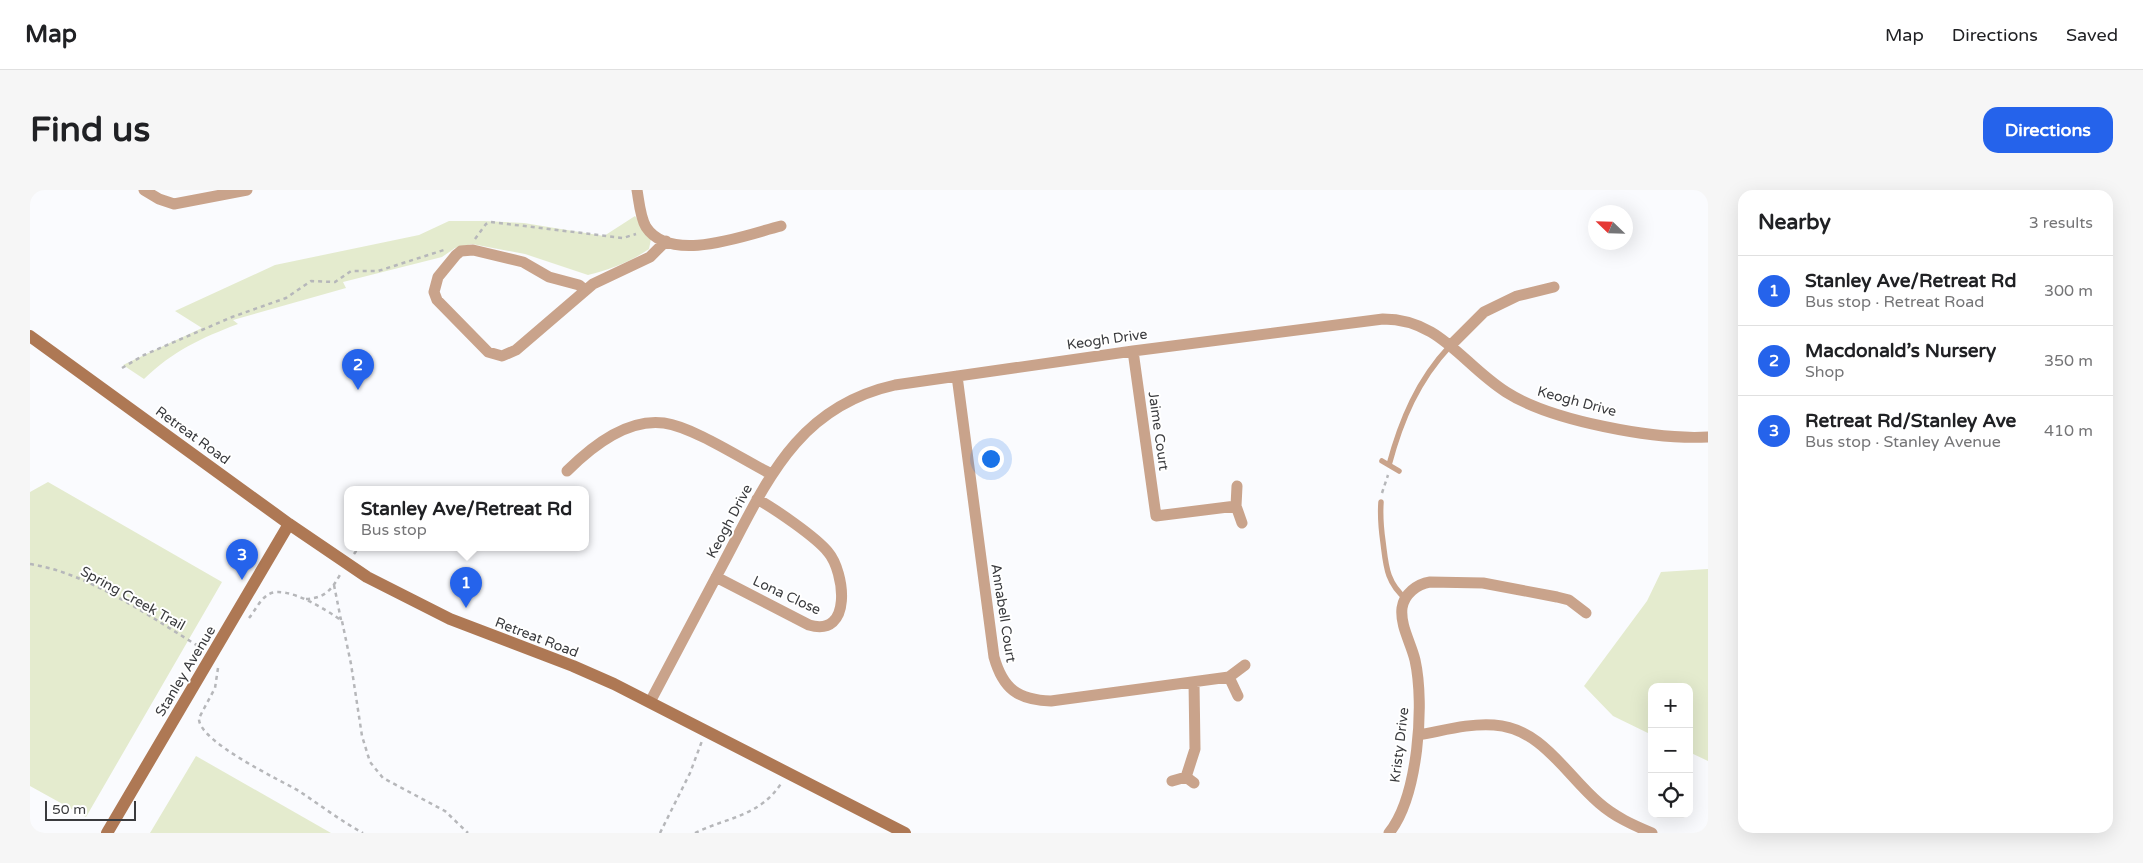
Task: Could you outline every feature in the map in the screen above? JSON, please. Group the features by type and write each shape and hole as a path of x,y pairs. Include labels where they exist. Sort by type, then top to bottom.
{"street":[{"path":"144,190 159,199 174,204 247,190"},
{"path":"637,190 645,226 651,233 666,241 680,245 701,246 781,226"},
{"path":"585,290 580,285 549,277 522,262 468,250 461,251 450,261 438,278 434,292 441,306 488,352 502,356 516,350 585,290 601,279 650,257 666,241"},
{"path":"1450,346 1484,312 1517,296 1554,287"},
{"name":"Keogh Drive","path":"650,702 770,474 793,444 832,410 872,390 895,384 1383,319 1410,321 1439,335 1506,392 1541,409 1632,432 1680,438 1708,436"},
{"name":"Retreat Road","path":"30,336 289,524 346,564 387,588 450,619 573,666 650,702 905,833"},
{"name":"Jaime Court","path":"1133,351 1156,516 1236,506"},
{"name":"Annabell Court","path":"956,376 994,657 1003,682 1019,695 1031,699 1052,701 1229,677 1245,665"},
{"path":"567,471 594,446 611,436 631,427 662,423 694,433 770,474"},
{"path":"1237,486 1236,506 1242,523"},
{"name":"Lona Close","path":"716,577 810,625 826,627 837,618 841,602 837,568 833,558 811,538 757,499"},
{"name":"Stanley Avenue","path":"107,833 217,658 289,524"},
{"path":"1406,599 1422,583 1466,582 1569,600 1586,613"},
{"name":"Kristy Drive","path":"1389,833 1400,816 1406,799 1418,735 1419,700 1415,660 1402,621 1402,611 1406,599"},
{"path":"1229,677 1238,696"},
{"path":"1172,781 1190,780 1195,749 1194,682"},
{"path":"1418,735 1494,725 1523,733 1548,750 1611,813 1652,833"}],"lane":[{"path":"1389,465 1401,423 1413,397 1434,363 1450,346"},
{"path":"1382,461 1399,471"},
{"path":"1381,502 1380,526 1387,574 1392,584 1406,599"}],"path":[{"path":"474,239 480,234 486,224 491,222 624,238 631,237 645,226"},
{"path":"122,368 144,355 232,317 286,298 311,281 335,282 352,271 378,271 446,250"},
{"path":"1381,502 1380,498 1390,471 1389,465"},
{"name":"Spring Creek Trail","path":"30,564 46,566 68,574 117,598 217,658"},
{"path":"304,599 318,598 334,585 346,564"},
{"path":"334,585 351,664 362,736 370,762 383,778 446,811 468,833"},
{"path":"244,624 263,599 272,593 284,592 304,599 342,621"},
{"path":"217,658 215,688 198,718 200,726 227,750 297,790 363,833"},
{"path":"660,833 690,773 706,731"},
{"path":"695,833 750,813 775,794 788,773"}],"green space":[{"path":"635,216 651,239 649,249 628,261 596,273 588,275 525,254 472,244 455,248 442,257 343,282 346,288 233,320 238,324 188,346 144,379 123,365 202,328 175,311 275,265 419,235 449,221 524,223 604,236"},
{"path":"48,482 222,582 86,817 30,786 30,492"},
{"path":"1708,569 1708,761 1693,754 1693,683 1648,683 1648,733 1613,716 1584,686 1647,601 1661,572"},
{"path":"196,756 331,833 150,833"}],"place":[{"name":"Macdonald’s Nursery","path":"358,390"},
{"name":"Retreat Rd/Stanley Ave","path":"242,580"},
{"name":"Stanley Ave/Retreat Rd","path":"466,608"}]}
